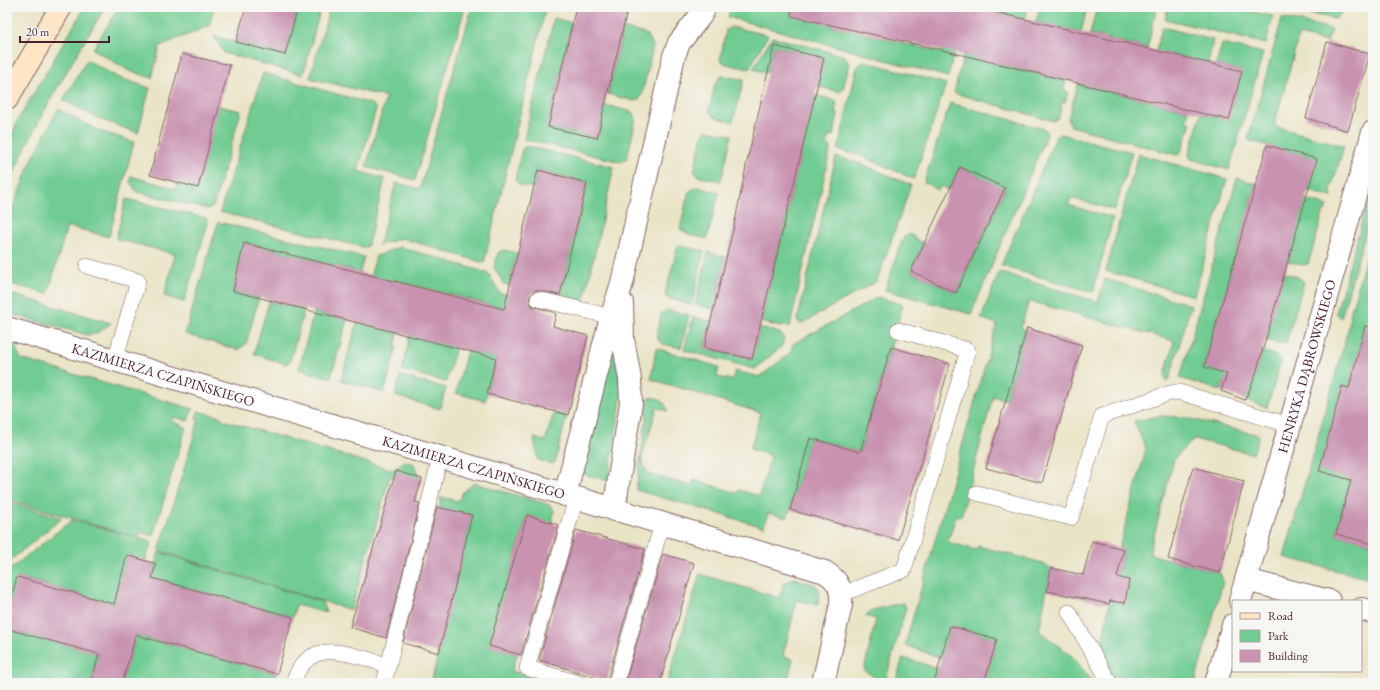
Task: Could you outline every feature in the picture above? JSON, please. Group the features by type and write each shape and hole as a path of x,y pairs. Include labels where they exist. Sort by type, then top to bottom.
{"street":[{"path":"7,99 61,7"},
{"path":"570,497 612,317 622,283 674,56 679,43 701,15 705,7"},
{"name":"HENRYKA DĄBROWSKIEGO","path":"1240,600 1373,132"},
{"path":"614,510 630,403 630,379 623,339 622,283"},
{"name":"KAZIMIERZA CZAPIŃSKIEGO","path":"7,328 825,572 839,583 842,594"},
{"path":"1246,580 1325,600"},
{"path":"823,683 842,605 842,594"},
{"path":"1362,609 1373,612"},
{"path":"1216,683 1232,628"}],"lane":[{"path":"87,266 138,280 115,360"},
{"path":"538,299 612,317"},
{"path":"842,594 904,570 968,350 898,330"},
{"path":"977,492 1071,518 1102,416 1170,393 1188,394 1289,425"},
{"path":"384,683 440,458"},
{"path":"570,497 527,668 578,683"},
{"path":"616,683 662,524"},
{"path":"1069,612 1110,683"},
{"path":"293,683 307,658 323,651 343,653 388,666"}],"green space":[{"path":"85,7 105,7 40,119 7,189 7,145 19,118"},
{"path":"119,7 214,7 209,26 160,46 152,78 129,71 93,49"},
{"path":"298,7 321,7 303,75 224,53 214,36 285,55"},
{"path":"330,7 465,7 415,180 366,167 386,97 310,78"},
{"path":"472,7 546,7 484,263 402,238 379,245 396,183 420,189"},
{"path":"731,7 783,7 797,10 835,7 831,26 941,52 953,7 966,7 948,77 728,17"},
{"path":"976,7 1028,7 1025,19 996,13 984,61 1066,81 1063,90 1068,92 1065,102 1062,102 1059,117 1053,121 954,93"},
{"path":"1040,7 1087,7 1081,33 1036,22"},
{"path":"1097,7 1157,7 1147,48 1090,34"},
{"path":"1168,7 1228,7 1273,16 1266,44 1165,19"},
{"path":"1278,7 1346,7 1336,19"},
{"path":"554,18 572,23 548,127 597,138 605,105 633,112 636,118 627,158 621,162 524,139"},
{"path":"1282,18 1332,29 1327,42 1299,35 1274,126 1344,146 1331,189 1332,197 1308,191 1316,159 1248,140"},
{"path":"731,27 768,35 749,69 726,64 720,60 726,30"},
{"path":"1162,27 1213,40 1208,63 1156,51"},
{"path":"623,28 646,34 653,46 642,95 639,100 634,101 608,94"},
{"path":"772,37 845,56 849,64 843,89 840,92 817,86 824,58 774,46 767,73 753,69"},
{"path":"1222,44 1263,53 1229,170 1191,159 1189,155 1201,114 1229,120 1241,71 1216,65"},
{"path":"87,60 117,77 150,88 138,133 102,120 63,100"},
{"path":"864,61 946,84 914,179 862,156 838,150 857,67"},
{"path":"263,73 372,104 376,109 358,171 385,179 367,248 220,212"},
{"path":"721,76 744,79 733,122 714,117 709,111 715,84"},
{"path":"1078,84 1189,111 1186,121 1191,123 1181,152 1177,155 1071,126 1068,119"},
{"path":"815,95 837,101 835,112 838,113 834,136 829,135 827,144 831,147 790,326 780,327 761,322"},
{"path":"950,103 1045,129 1047,135 971,314 885,290 901,243 906,235 909,234 916,238 916,240 924,243 911,271 956,293 1005,189 960,167 949,190 941,186 938,190 924,182"},
{"path":"219,106 241,111 213,207 208,209 137,192 130,182 131,176 176,189 177,182"},
{"path":"58,109 97,130 134,142 109,237 67,226 48,294 7,283 7,223 29,166"},
{"path":"706,130 732,135 721,181 700,177 694,172 703,133"},
{"path":"1060,134 1132,152 1115,210 1071,198 1068,205 1113,218 1093,292 1001,266 1056,137"},
{"path":"526,146 614,167 584,301 539,290 538,293 504,284 494,267 498,253 503,250 517,253 511,279 561,291 587,183 538,170 533,188 520,185 515,180 522,149"},
{"path":"1138,154 1227,179 1194,296 1106,271"},
{"path":"836,157 859,163 911,185 877,281 801,324 797,321"},
{"path":"1237,178 1256,184 1204,367 1253,381 1262,351 1275,355 1281,361 1267,408 1245,400 1249,390 1224,382 1221,391 1180,378"},
{"path":"1373,183 1373,205 1341,318 1336,313"},
{"path":"697,187 719,193 707,239 690,235 680,229 688,194 691,190"},
{"path":"126,199 206,218 208,223 184,302 164,296 175,254 116,239"},
{"path":"1305,199 1328,206 1323,214 1308,264 1301,265 1288,261"},
{"path":"218,222 364,257 331,378 299,369 314,312 342,319 353,270 245,243 233,291 259,298 246,344 238,350 185,334"},
{"path":"1373,233 1373,301 1349,388 1342,386 1351,480 1336,534 1373,544 1373,580 1284,557 1349,326 1351,311"},
{"path":"678,245 704,251 692,305 667,298 665,294"},
{"path":"400,247 488,273 500,293 538,302 533,320 506,309 395,280 383,329 398,333 395,347 397,347 384,393 341,380 376,256"},
{"path":"708,252 725,257 714,309 695,305"},
{"path":"999,272 1098,302 1105,279 1191,305 1170,378 1166,381 1165,375 1174,341 1029,301 1021,327 1026,331 1006,400 993,396 961,517 956,516 948,542 976,550 978,546 1039,562 1051,568 1039,631 1072,656 1094,683 985,683 997,639 951,626 941,658 905,645 997,324 981,318"},
{"path":"1284,273 1298,277 1304,282 1286,343 1278,343 1265,340"},
{"path":"7,293 111,323 99,332 87,335 7,313"},
{"path":"878,297 903,305 860,452 810,438 787,518 768,513 764,527 636,490 649,398 661,400 668,411 657,408 641,459 648,474 691,486 694,480 737,493 739,490 759,496 771,456 750,449 761,413 651,379 656,348 719,367 717,377 732,380 735,371 760,377 790,353 793,344"},
{"path":"269,301 304,310 290,361 286,364 254,354"},
{"path":"667,310 689,315 681,348 663,344 658,340 657,334 661,314"},
{"path":"693,317 711,321 704,348 752,359 760,328 780,333 784,338 782,346 755,369 684,350"},
{"path":"410,336 456,347 446,382 402,370"},
{"path":"613,342 622,395 608,481 579,473"},
{"path":"7,343 15,346 21,359 193,409 188,421 174,417 173,422 186,427 153,536 141,532 139,538 7,499"},
{"path":"467,350 496,358 485,401 456,393"},
{"path":"400,376 446,388 440,409 395,396"},
{"path":"198,411 221,417 223,420 393,470 405,461 414,464 419,478 391,476 389,480 351,610 159,551 199,419 196,418"},
{"path":"554,413 567,416 555,462 552,464 538,460 534,438 545,441"},
{"path":"1159,416 1183,417 1259,435 1253,454 1194,439 1174,459 1149,554 1220,573 1223,581 1195,683 1114,683 1099,662 1109,604 1113,601 1125,603 1129,580 1117,577 1124,550 1119,548 1146,449 1134,421"},
{"path":"474,483 550,505 554,511 552,523 527,515 490,646 517,654 512,671 552,683 431,683 472,515 441,508 441,497 458,501 463,492"},
{"path":"7,501 62,518 7,563"},
{"path":"72,520 152,542 145,561 127,556 114,604 18,577 7,614 7,572"},
{"path":"159,552 322,602 326,613 296,605 293,617 152,578"},
{"path":"700,574 779,598 784,583 793,578 816,585 820,591 818,605 797,600 783,656 793,659 787,683 667,683"},
{"path":"903,603 906,607 885,683 883,683 864,670 876,619 865,616 872,610"},
{"path":"7,629 99,654 91,683 9,683 7,679"},
{"path":"136,635 277,674 274,683 122,683"},
{"path":"903,658 938,668 934,683 895,683"}],"building":[{"path":"246,7 298,7 285,55 236,42"},
{"path":"576,7 628,7 597,138 548,127"},
{"path":"792,7 974,7 1242,71 1229,120 942,50 791,16"},
{"path":"1327,42 1370,54 1348,131 1306,118"},
{"path":"774,46 824,58 752,359 704,348 734,226 748,157"},
{"path":"182,54 230,65 198,188 150,175"},
{"path":"1267,145 1317,159 1255,377 1245,400 1221,391 1227,374 1204,367"},
{"path":"960,167 1005,188 956,293 911,271"},
{"path":"538,170 587,183 560,295 536,290 529,297 532,306 556,313 553,326 588,336 568,415 487,394 496,358 233,291 244,243 504,309"},
{"path":"1365,326 1373,327 1373,544 1336,534 1351,480 1319,471 1342,386 1349,388"},
{"path":"1027,328 1082,345 1042,483 986,468"},
{"path":"891,347 950,364 898,540 790,510 810,438 860,452"},
{"path":"1193,467 1244,481 1220,573 1168,559"},
{"path":"396,471 422,479 415,502 420,503 386,638 350,627"},
{"path":"437,507 472,515 439,653 403,643"},
{"path":"527,515 559,525 521,655 489,646"},
{"path":"576,530 645,549 607,681 539,660"},
{"path":"1092,541 1124,549 1117,577 1129,580 1125,603 1110,601 1109,604 1047,591 1051,568 1083,575"},
{"path":"663,554 694,563 660,683 625,683"},
{"path":"127,555 156,564 152,578 293,617 277,674 136,635 122,683 91,683 99,654 7,629 7,614 17,577 114,604"},
{"path":"950,626 997,639 984,683 934,683"}]}
